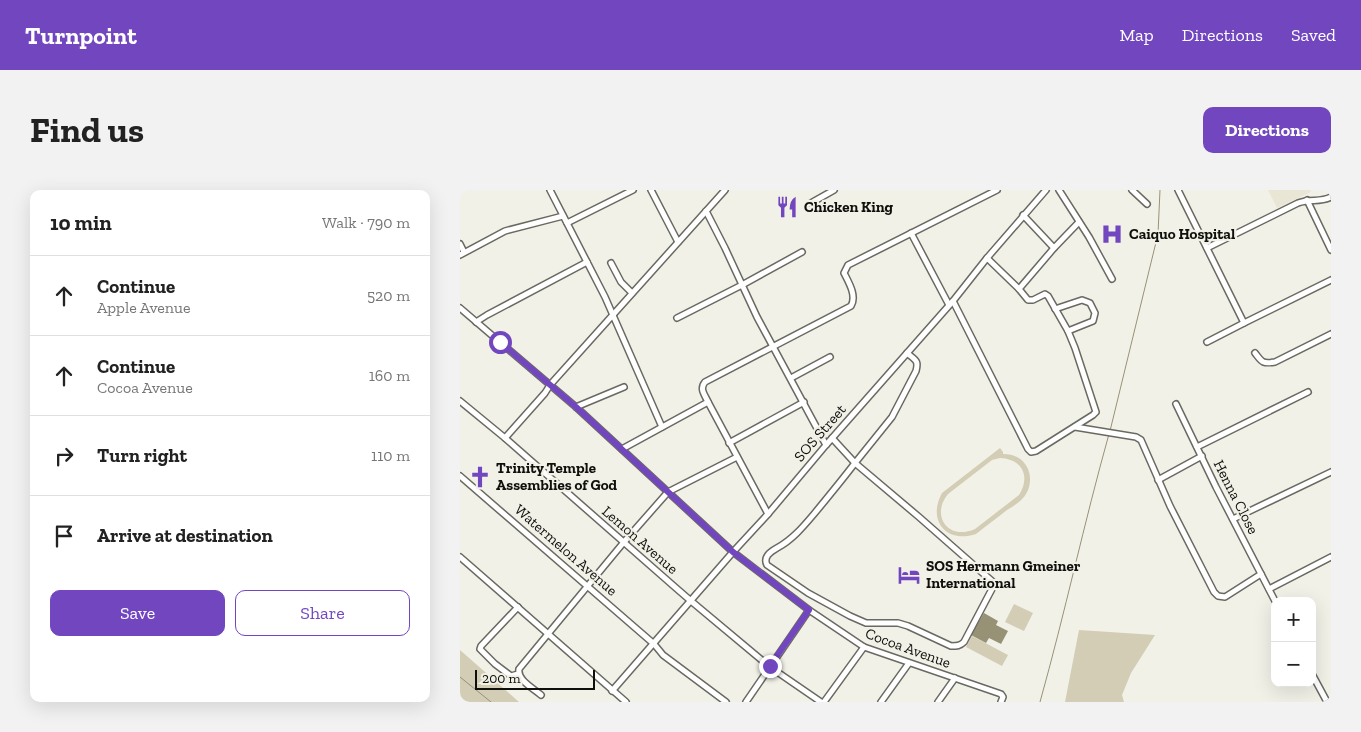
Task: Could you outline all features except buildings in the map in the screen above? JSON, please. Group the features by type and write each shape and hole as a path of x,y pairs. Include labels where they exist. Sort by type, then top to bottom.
{"street":[{"path":"550,190 605,297 662,427"},
{"path":"567,223 633,190"},
{"path":"651,190 678,242"},
{"path":"810,203 834,190"},
{"path":"768,514 708,402 702,385 851,306 854,296 844,273 848,265 997,190"},
{"name":"SOS Street","path":"612,691 951,303 1023,215 1046,190"},
{"path":"1058,190 1089,236 1112,279"},
{"path":"1132,190 1147,204"},
{"path":"1178,190 1244,323"},
{"path":"505,438 723,191"},
{"path":"1207,248 1294,205 1307,200 1323,201 1331,197"},
{"path":"1307,200 1331,250"},
{"path":"706,211 742,285 826,445"},
{"path":"1023,215 1054,248"},
{"path":"460,244 462,253 505,231 563,216"},
{"path":"1019,289 1079,222"},
{"path":"911,233 951,303 1028,449 1031,452 1036,452 1093,415 1096,410 1068,331 1046,295 1028,300 987,258"},
{"path":"677,318 802,252"},
{"path":"476,322 587,262"},
{"path":"611,263 621,282 632,293"},
{"path":"1207,342 1331,280"},
{"path":"1055,309 1082,300 1090,303 1095,313 1093,321 1068,331"},
{"name":"Cocoa Avenue","path":"460,308 576,407 733,552 809,610 864,647 1001,694 1003,700 1001,702"},
{"path":"1254,353 1261,362 1267,364 1275,362 1331,334"},
{"path":"832,438 855,463 993,582 993,587 962,644 951,646 898,623 866,623 858,620 808,593 767,566 765,561 767,556 794,535 834,491 855,463 892,417 918,364 907,353"},
{"path":"791,378 830,357"},
{"path":"576,407 624,387"},
{"path":"1197,448 1308,392"},
{"name":"Lemon Avenue","path":"460,401 691,601 770,666 823,702"},
{"path":"622,449 708,402"},
{"path":"729,443 804,402"},
{"name":"Henna Close","path":"1176,404 1216,487 1273,597"},
{"path":"1075,427 1136,436 1141,440 1170,506 1214,592 1218,596 1225,597 1261,574"},
{"path":"1158,480 1202,456"},
{"path":"541,695 520,678 518,669 668,492 737,457"},
{"path":"1233,519 1331,472"},
{"name":"Watermelon Avenue","path":"460,476 588,585 654,644 663,655 726,702"},
{"path":"460,557 626,702"},
{"path":"1269,589 1331,557"},
{"path":"518,608 480,649 511,676 518,674"},
{"path":"746,702 809,610"},
{"path":"823,702 864,647"},
{"path":"881,702 908,663"},
{"path":"938,702 955,678"},
{"path":"1316,682 1325,701 1331,695"}],"shaded area":[{"path":"1268,190 1310,190 1311,192 1277,208"},
{"path":"1000,448 1003,454 1021,459 1029,473 1029,488 1023,498 976,534 956,536 948,533 942,527 938,520 937,512 942,493","holes":["1008,459 1019,465 1024,475 1023,488 1019,495 975,529 966,532 957,532 950,529 942,518 941,510 948,494 992,460"]},
{"path":"1014,604 1033,613 1024,631 1005,622"},
{"path":"984,613 998,621 996,625 1008,631 1001,644 989,638 986,643 971,635"},
{"path":"1079,630 1155,635 1131,673 1122,695 1124,702 1065,702"},
{"path":"972,636 1008,655 1002,666 966,647"},
{"path":"460,650 519,702 460,702"}],"waterway":[{"path":"1110,431 1158,234 1160,190"},
{"path":"1040,702 1109,434"},
{"path":"460,677 491,702"}],"place":[{"name":"Chicken King","path":"787,207"},
{"name":"Caiquo Hospital","path":"1112,234"},
{"name":"Trinity Temple Assemblies of God","path":"480,477"},
{"name":"SOS Hermann Gmeiner International","path":"909,575"}],"route":[{"path":"500,342 576,407 733,552 809,610 770,666"}]}
